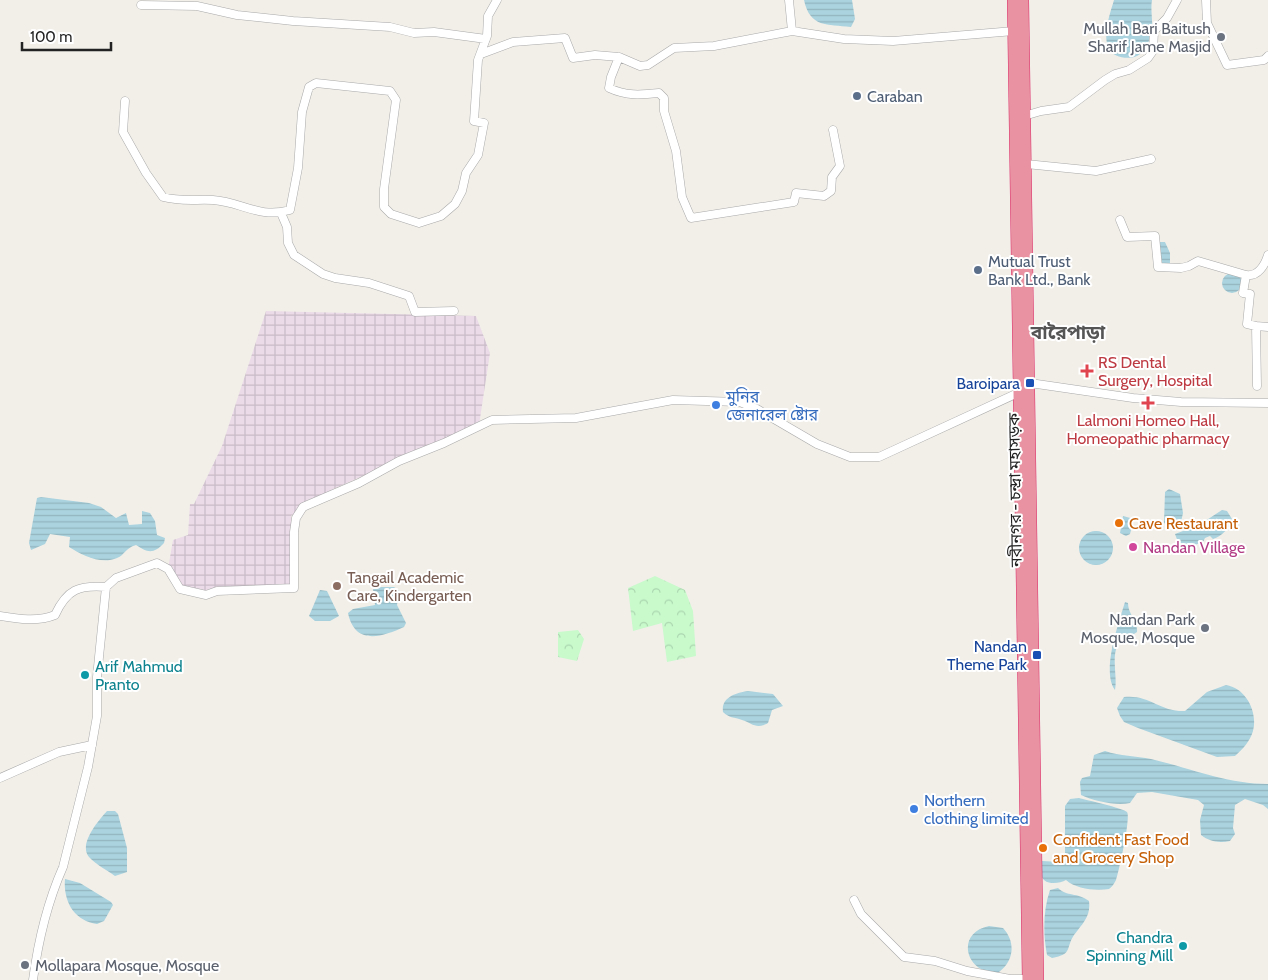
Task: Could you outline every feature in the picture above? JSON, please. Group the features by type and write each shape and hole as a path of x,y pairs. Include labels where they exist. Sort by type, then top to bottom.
{"highway":[{"name":"নবীনগর - চন্দ্রা মহাসড়ক","path":"1013,0 1020,392 1029,668"},
{"name":"নবীনগর - চন্দ্রা মহাসড়ক","path":"1023,0 1030,383 1031,980"}],"street":[{"path":"124,101 123,132 146,173 163,197 189,201 214,200 254,212 281,212 290,210 298,168 302,112 309,87 316,83 390,92 396,100 384,188 384,207 391,214 418,223 441,216 455,204 462,191 466,173 478,155 484,123 474,121 473,117 476,74 486,40 488,16 498,0"},
{"path":"789,0 792,31"},
{"path":"1024,116 1042,110 1069,107 1105,80 1115,74 1129,70 1148,58 1153,51 1154,31 1167,18 1177,0"},
{"path":"1206,0 1207,23 1227,65 1264,60 1268,56"},
{"path":"141,5 197,3 237,15 293,21 390,26 414,33 434,32 486,40"},
{"path":"481,54 513,42 565,38 573,58 595,55 619,58 640,66 648,66 674,48 714,46 792,31 844,39 893,42 1014,32"},
{"path":"619,58 613,70 609,88 629,95 659,93 664,98 664,110 676,151 682,197 691,218 794,202 796,192 824,196 831,191 832,177 840,166 833,130"},
{"path":"1026,164 1096,171 1151,159"},
{"path":"281,212 288,226 288,243 294,255 323,274 335,278 369,283 409,296 415,312 454,311"},
{"path":"1120,220 1127,238 1155,236 1158,267 1181,268 1198,261 1246,275 1255,274 1261,269 1268,255"},
{"path":"1246,275 1243,292 1250,294 1247,324 1268,327"},
{"path":"1256,326 1257,386"},
{"path":"1030,383 1133,398 1181,402 1268,403"},
{"path":"0,616 31,620 50,617 55,615 64,598 75,588 106,587 116,578 157,563 168,569 180,590 206,595 217,592 294,588 295,525 296,518 303,508 359,483 399,461 444,444 492,420 576,418 673,400 740,402 757,409 817,444 850,457 879,457 1020,392"},
{"path":"33,980 46,914 57,876 63,867 92,745 97,716 97,677 106,587"},
{"path":"0,778 59,752 92,745"},
{"path":"854,900 861,914 904,957 935,961 967,971 1010,979 1031,980"}],"shaded area":[{"path":"266,311 476,316 490,353 479,425 331,490 291,516 296,565 293,587 220,593 185,589 168,569 173,540 188,535 190,504 194,504 222,446"}],"green space":[{"path":"655,576 685,590 693,611 696,656 667,662 662,623 633,631 628,588"},
{"path":"578,630 584,639 577,661 558,657 558,632"}],"water":[{"path":"804,0 852,0 855,19 851,27 821,23 811,16"},
{"path":"1114,0 1152,0 1151,35 1142,53 1137,56 1128,58 1114,55 1109,49 1106,31"},
{"path":"1159,242 1165,242 1170,253 1170,264 1161,265"},
{"path":"1228,273 1236,273 1242,279 1242,287 1236,293 1228,293 1222,287 1222,279"},
{"path":"1169,489 1180,494 1183,513 1181,522 1168,526 1164,523 1165,492"},
{"path":"37,498 89,503 101,507 116,518 126,513 129,525 142,524 142,511 150,513 155,521 157,535 165,538 164,543 153,551 136,545 120,557 111,560 98,560 69,547 70,537 50,534 45,544 31,550 29,543"},
{"path":"1222,510 1227,511 1232,519 1222,534 1213,539 1210,536 1205,538 1203,542 1189,547 1178,542 1175,534 1199,525"},
{"path":"1123,516 1134,519 1130,534 1126,536 1120,533"},
{"path":"1096,531 1108,536 1113,548 1108,560 1096,565 1084,560 1079,548 1084,536"},
{"path":"394,587 399,591 397,605 406,623 404,627 387,634 378,636 363,635 357,631 348,613 353,609 375,605 373,589"},
{"path":"320,590 327,591 339,616 330,621 315,621 309,616"},
{"path":"1125,602 1128,603 1137,632 1122,639 1118,644 1115,657 1115,690 1111,682 1110,660"},
{"path":"1226,685 1233,687 1245,696 1254,716 1252,735 1246,745 1235,756 1217,757 1138,728 1124,722 1117,708 1124,697 1133,697 1148,700 1168,709 1185,711 1207,692"},
{"path":"748,691 773,694 783,706 772,710 768,723 760,726 723,712 724,703 727,699"},
{"path":"1105,751 1151,759 1223,778 1268,784 1268,809 1263,805 1245,799 1235,805 1233,828 1235,834 1230,841 1218,842 1211,841 1201,835 1200,820 1204,805 1198,800 1152,792 1137,793 1130,803 1118,804 1099,801 1081,795 1080,782 1082,778 1090,776 1094,755"},
{"path":"1079,798 1112,806 1127,812 1126,833 1120,866 1116,880 1109,889 1086,889 1066,880 1049,883 1042,877 1042,861 1061,862 1065,857 1065,806 1070,799"},
{"path":"107,811 115,811 118,814 127,848 127,872 115,876 98,865 86,852 86,846 91,833"},
{"path":"65,879 80,883 111,902 113,905 104,921 97,924 89,922 76,914 68,902"},
{"path":"1058,888 1065,893 1085,898 1089,901 1089,911 1086,919 1071,940 1066,953 1052,958 1047,955 1044,930 1045,914 1050,890"},
{"path":"989,926 1003,928 1010,939 1010,957 1004,968 999,972 988,971 979,967 972,961 968,953 971,937 978,930"}],"place":[{"name":"Mullah Bari Baitush Sharif Jame Masjid","path":"1221,37"},
{"name":"Caraban","path":"857,96"},
{"name":"Mutual Trust Bank Ltd., Bank","path":"978,270"},
{"name":"RS Dental Surgery, Hospital","path":"1087,371"},
{"name":"Baroipara","path":"1030,383"},
{"name":"Lalmoni Homeo Hall, Homeopathic pharmacy","path":"1148,403"},
{"name":"মুনির জেনারেল ষ্টোর","path":"716,405"},
{"name":"Cave Restaurant","path":"1119,523"},
{"name":"Nandan Village","path":"1133,547"},
{"name":"Tangail Academic Care, Kindergarten","path":"337,586"},
{"name":"Nandan Park Mosque, Mosque","path":"1205,628"},
{"name":"Nandan Theme Park","path":"1037,655"},
{"name":"Arif Mahmud Pranto","path":"85,675"},
{"name":"Northern clothing limited","path":"914,809"},
{"name":"Confident Fast Food and Grocery Shop","path":"1043,848"},
{"name":"Chandra Spinning Mill","path":"1183,946"},
{"name":"Mollapara Mosque, Mosque","path":"25,965"}],"district":[{"name":"বারৈপাড়া","path":"1068,332"}]}
